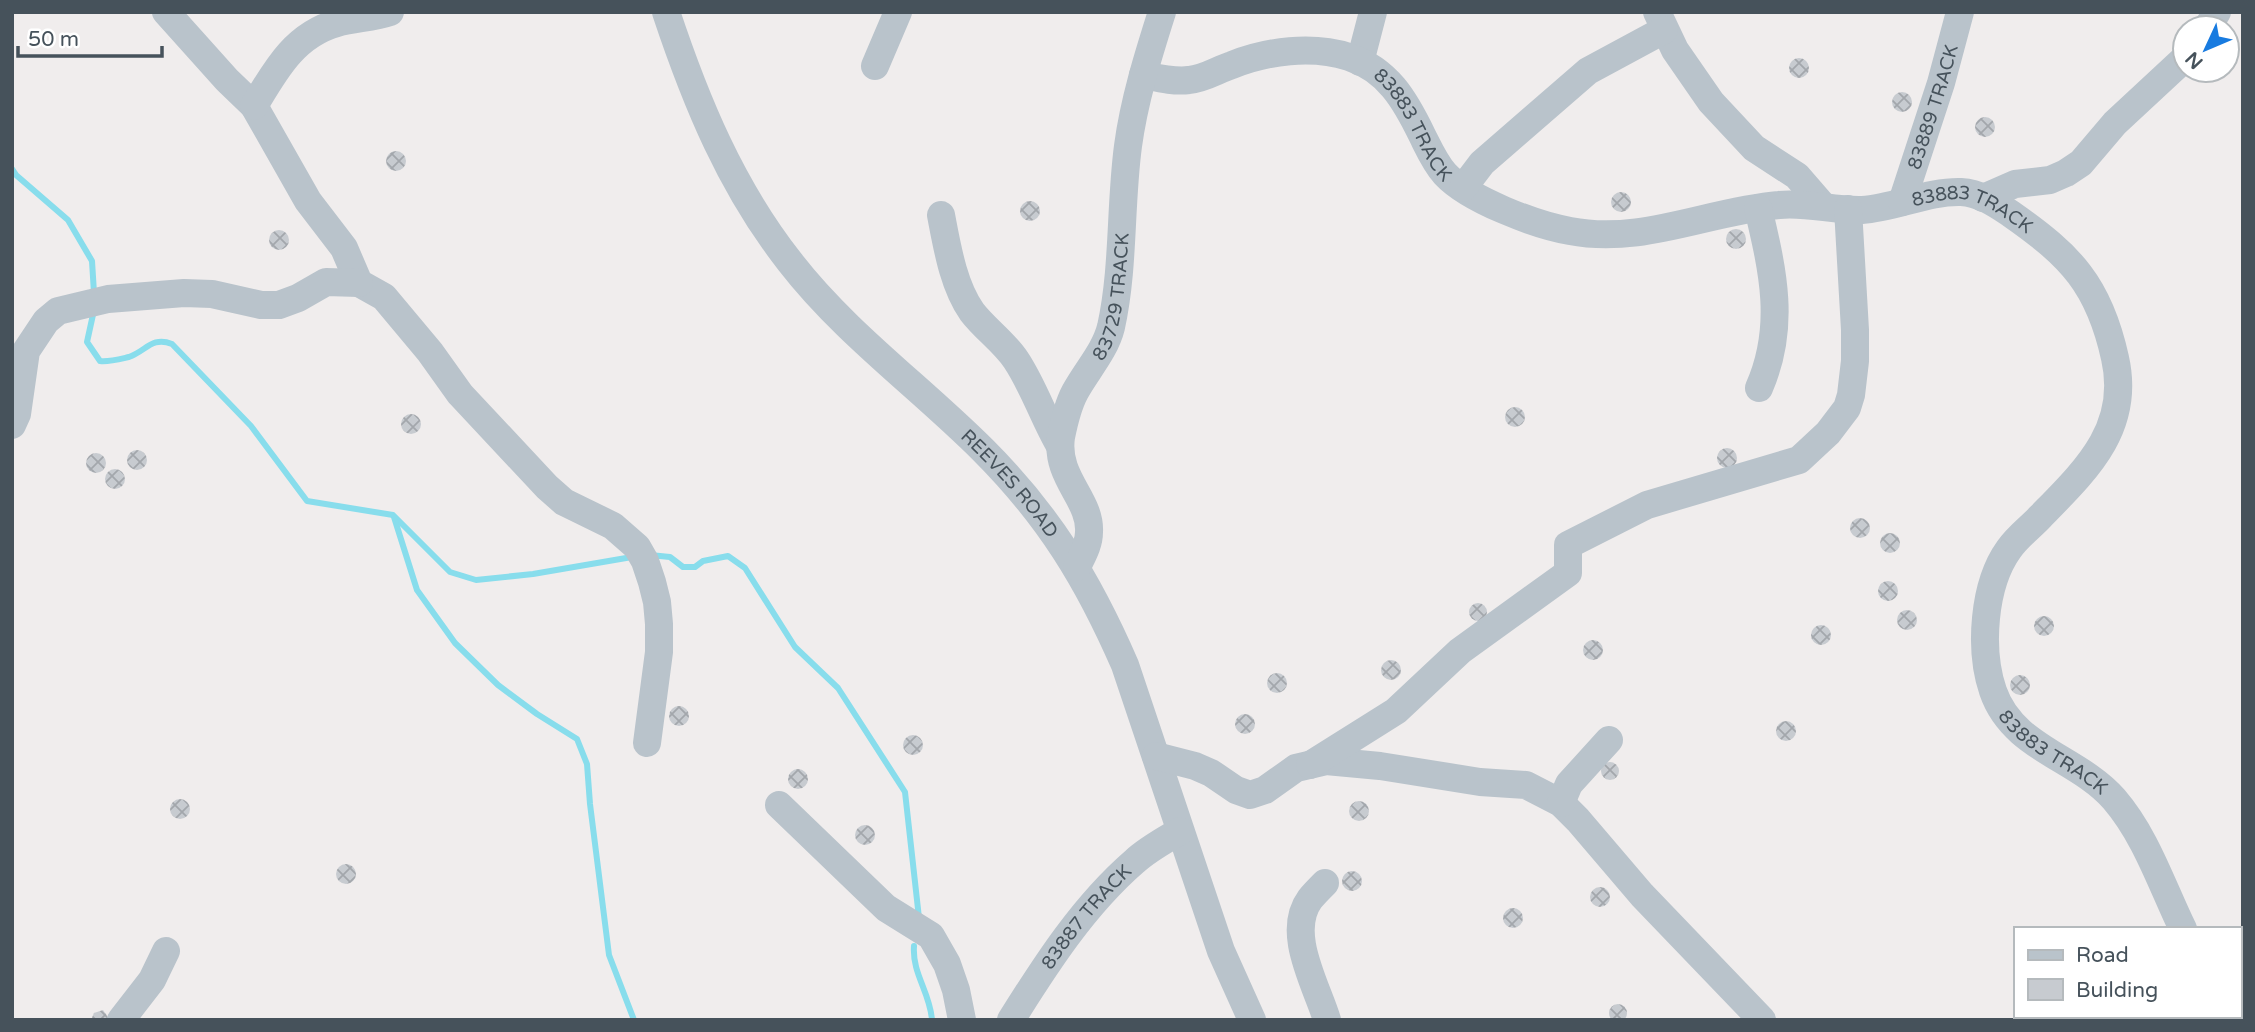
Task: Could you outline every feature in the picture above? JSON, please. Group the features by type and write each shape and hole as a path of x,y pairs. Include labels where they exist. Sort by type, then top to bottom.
{"street":[{"path":"166,12 254,106 308,201 344,248 359,283"},
{"path":"254,106 285,56 301,43 334,23 390,12"},
{"name":"REEVES ROAD","path":"666,12 688,76 719,150 741,192 776,243 824,300 983,451 1035,508 1077,567 1107,623 1125,665 1221,951 1252,1020"},
{"path":"875,66 898,12"},
{"name":"83729 TRACK","path":"1077,567 1090,530 1084,509 1064,470 1060,446 1068,407 1102,350 1110,329 1120,265 1128,147 1143,75 1162,12"},
{"path":"1360,62 1373,12"},
{"name":"83889 TRACK","path":"1902,202 1941,83 1960,12"},
{"path":"1310,765 1396,711 1460,651 1568,573 1567,545 1647,505 1799,460 1819,442 1847,408 1852,395 1855,331 1836,208 1797,176 1754,148 1737,132 1711,102 1675,50 1660,21 1588,71 1482,163 1464,188"},
{"name":"83883 TRACK","path":"1143,75 1193,80 1257,57 1288,52 1319,51 1346,56 1387,79 1404,99 1446,176 1510,212 1552,227 1602,235 1655,230 1780,205 1873,208 1957,192 1983,198 2039,233 2077,268 2087,281 2099,306 2115,355 2119,381 2115,415 2106,441 2067,488 2015,541 2002,561 1993,583 1984,641 1993,692 2020,733 2042,750 2070,764 2099,784 2119,805 2151,859 2182,927"},
{"path":"1983,198 2001,188 2050,180 2074,168 2115,123 2171,71"},
{"path":"1758,208 1774,291 1769,366 1759,388"},
{"path":"941,215 960,289 971,310 1014,358 1027,378 1046,423 1060,446"},
{"path":"12,425 22,388 26,351 40,328 58,310 108,299 184,293 212,294 261,306 279,305 326,282 359,283 384,296 460,394 547,487 564,502 613,526 637,547 652,582 659,624 659,652 647,743"},
{"path":"1561,803 1569,783 1609,740"},
{"path":"1156,756 1203,770 1236,790 1250,795 1265,790 1296,768 1326,761 1380,766 1480,782 1526,785 1561,803 1604,848 1642,895 1762,1020"},
{"path":"779,805 886,908 931,936 947,964 956,990 961,1020"},
{"name":"83887 TRACK","path":"1011,1020 1040,973 1097,900 1135,861 1180,831"},
{"path":"1325,883 1308,901 1302,917 1302,929 1303,952 1308,971 1327,1020"},
{"path":"121,1020 152,980 166,951"}],"building":[{"path":"1799,58 1806,61 1809,68 1806,75 1799,78 1792,75 1789,68 1792,61"},
{"path":"1902,92 1909,95 1912,102 1909,109 1902,112 1895,109 1892,102 1895,95"},
{"path":"1985,117 1992,120 1995,127 1992,134 1985,137 1978,134 1975,127 1978,120"},
{"path":"396,151 403,154 406,161 403,168 396,171 389,168 386,161 389,154"},
{"path":"1621,192 1628,195 1631,202 1628,209 1621,212 1614,209 1611,202 1614,195"},
{"path":"1030,201 1037,204 1040,211 1037,218 1030,221 1023,218 1020,211 1023,204"},
{"path":"1736,229 1743,232 1746,239 1743,246 1736,249 1729,246 1726,239 1729,232"},
{"path":"279,230 286,233 289,240 286,247 279,250 272,247 269,240 272,233"},
{"path":"1515,407 1522,410 1525,417 1522,424 1515,427 1508,424 1505,417 1508,410"},
{"path":"411,414 418,417 421,424 418,431 411,434 404,431 401,424 404,417"},
{"path":"1727,448 1734,451 1737,458 1734,465 1727,468 1720,465 1717,458 1720,451"},
{"path":"137,450 144,453 147,460 144,467 137,470 130,467 127,460 130,453"},
{"path":"96,453 103,456 106,463 103,470 96,473 89,470 86,463 89,456"},
{"path":"115,469 122,472 125,479 122,486 115,489 108,486 105,479 108,472"},
{"path":"1860,518 1867,521 1870,528 1867,535 1860,538 1853,535 1850,528 1853,521"},
{"path":"1890,533 1897,536 1900,543 1897,550 1890,553 1883,550 1880,543 1883,536"},
{"path":"1888,581 1895,584 1898,591 1895,598 1888,601 1881,598 1878,591 1881,584"},
{"path":"1474,603 1482,603 1487,612 1485,619 1474,621 1469,616 1469,608"},
{"path":"1907,610 1914,613 1917,620 1914,627 1907,630 1900,627 1897,620 1900,613"},
{"path":"2044,616 2051,619 2054,626 2051,633 2044,636 2037,633 2034,626 2037,619"},
{"path":"1821,625 1828,628 1831,635 1828,642 1821,645 1814,642 1811,635 1814,628"},
{"path":"1593,640 1600,643 1603,650 1600,657 1593,660 1586,657 1583,650 1586,643"},
{"path":"1391,660 1398,663 1401,670 1398,677 1391,680 1384,677 1381,670 1384,663"},
{"path":"1277,673 1284,676 1287,683 1284,690 1277,693 1270,690 1267,683 1270,676"},
{"path":"2020,675 2027,678 2030,685 2027,692 2020,695 2013,692 2010,685 2013,678"},
{"path":"679,706 686,709 689,716 686,723 679,726 672,723 669,716 672,709"},
{"path":"1245,714 1252,717 1255,724 1252,731 1245,734 1238,731 1235,724 1238,717"},
{"path":"1786,721 1793,724 1796,731 1793,738 1786,741 1779,738 1776,731 1779,724"},
{"path":"913,735 920,738 923,745 920,752 913,755 906,752 903,745 906,738"},
{"path":"1606,762 1614,762 1619,771 1617,778 1606,780 1601,775 1601,767"},
{"path":"798,769 805,772 808,779 805,786 798,789 791,786 788,779 791,772"},
{"path":"180,799 187,802 190,809 187,816 180,819 173,816 170,809 173,802"},
{"path":"1359,801 1366,804 1369,811 1366,818 1359,821 1352,818 1349,811 1352,804"},
{"path":"865,825 872,828 875,835 872,842 865,845 858,842 855,835 858,828"},
{"path":"346,864 353,867 356,874 353,881 346,884 339,881 336,874 339,867"},
{"path":"1352,871 1359,874 1362,881 1359,888 1352,891 1345,888 1342,881 1345,874"},
{"path":"1600,887 1607,890 1610,897 1607,904 1600,907 1593,904 1590,897 1593,890"},
{"path":"1513,908 1520,911 1523,918 1520,925 1513,928 1506,925 1503,918 1506,911"},
{"path":"1618,1004 1624,1007 1627,1013 1624,1019 1618,1022 1612,1019 1609,1013 1612,1007"},
{"path":"103,1010 110,1020 91,1020 94,1013"}],"waterway":[{"path":"12,169 68,220 92,261 94,293"},
{"path":"94,310 87,342 100,361 129,357 154,343 172,344 251,426 307,501 393,515 450,572 476,580 533,574 632,557"},
{"path":"394,517 417,590 455,643 498,685 577,739 587,764 609,955 634,1020"},
{"path":"650,555 670,557 683,567 695,567 703,561 728,556 745,568 795,647 838,688 905,792 919,918"},
{"path":"914,946 916,965 932,1020"}]}
